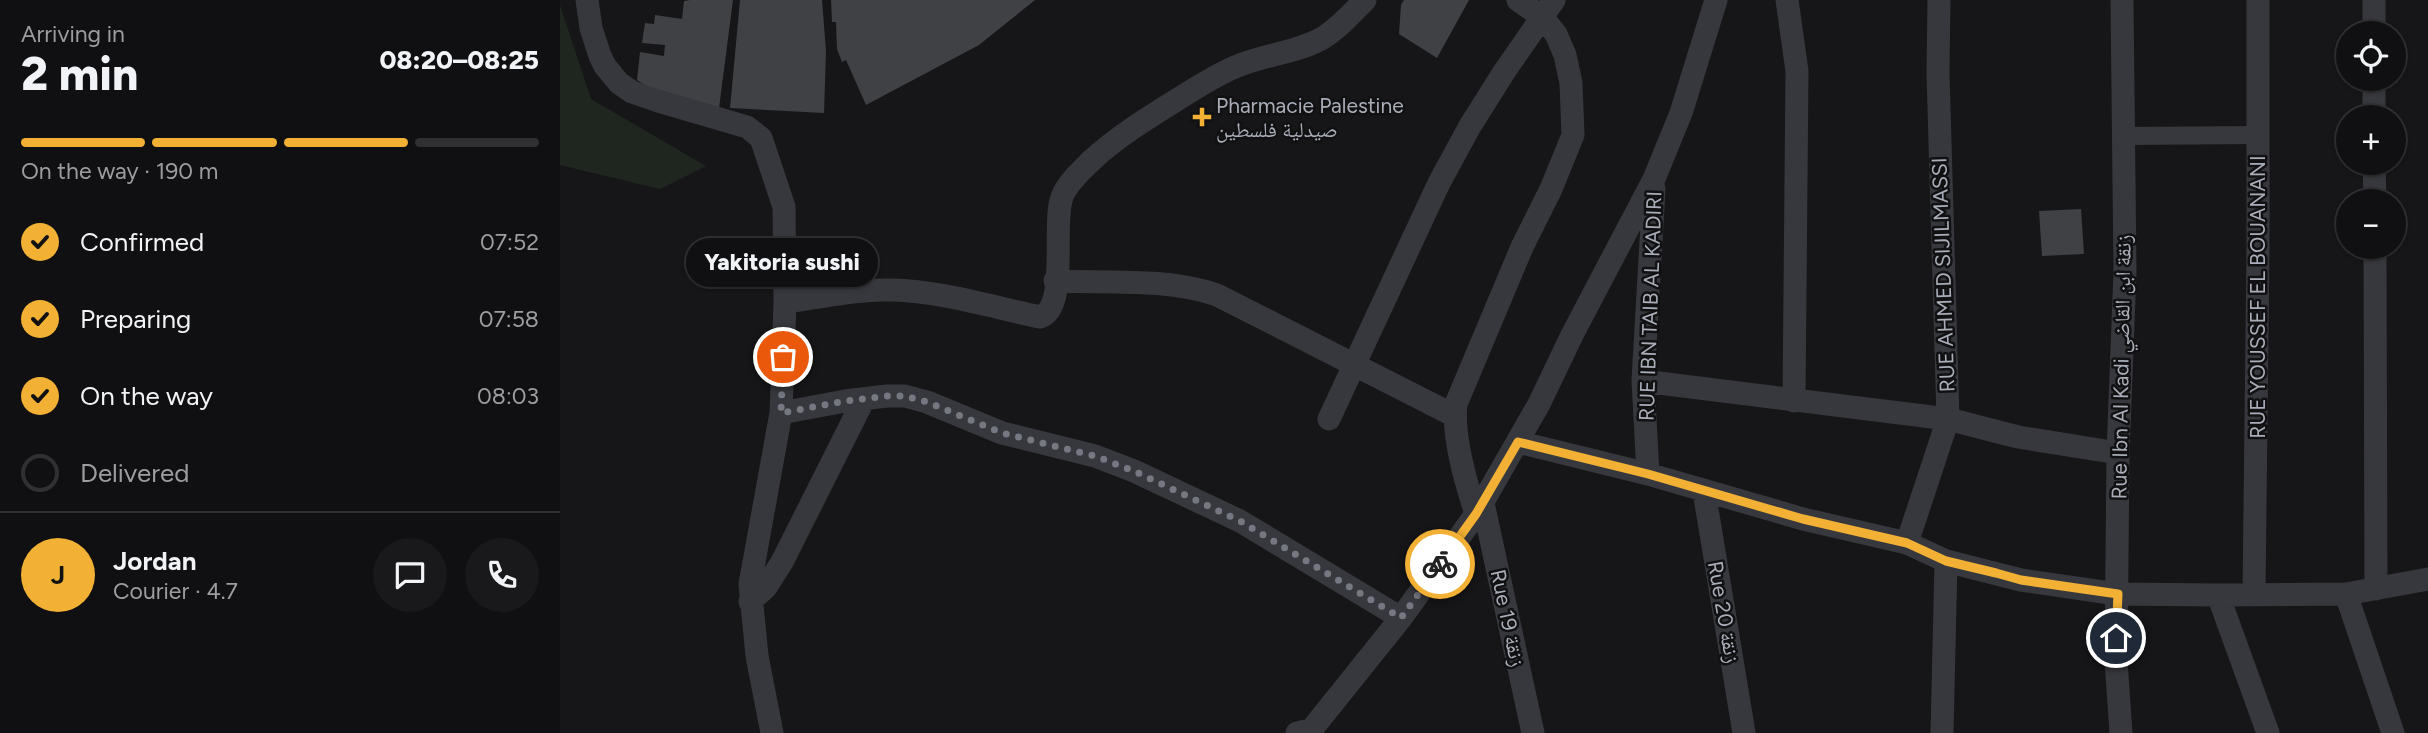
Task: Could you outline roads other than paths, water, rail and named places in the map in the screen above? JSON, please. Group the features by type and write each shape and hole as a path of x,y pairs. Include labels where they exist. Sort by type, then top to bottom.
{"street":[{"path":"587,0 591,28 600,56 610,73 625,88 658,101 736,122 761,138 784,207 785,302 781,413 754,560 750,602 770,731"},
{"path":"785,302 893,290 1040,317 1051,310 1059,262 1058,214 1063,193 1102,151 1143,121 1231,68 1320,39 1336,28 1364,0"},
{"path":"1518,0 1548,8"},
{"path":"1307,732 1401,618 1480,509 1518,442 1654,179 1681,113 1716,0"},
{"path":"1787,0 1797,71 1794,401"},
{"name":"RUE AHMED SIJILMASSI","path":"1907,543 1948,419 1937,73 1939,0"},
{"name":"Rue Ibn Al Kadi زنقة ابن القاضي","path":"2121,733 2116,661 2118,453 2125,272 2122,0"},
{"name":"RUE YOUSSEF EL BOUANANI","path":"2254,594 2258,0"},
{"path":"2374,0 2374,21"},
{"path":"1055,281 1196,288 1232,301 1455,416 1456,404 1470,369 1573,135 1571,83 1567,62 1548,8"},
{"path":"1329,419 1439,183 1490,93 1548,8"},
{"path":"2124,135 2259,135"},
{"name":"RUE IBN TAIB AL KADIRI","path":"1648,474 1643,381 1654,179"},
{"path":"2375,259 2376,589"},
{"path":"1643,381 1948,419 2018,437 2118,453"},
{"path":"781,413 896,395 916,399 1002,433 1095,456 1134,471 1240,521 1401,618"},
{"path":"750,602 766,587 782,562 864,399"},
{"name":"Rue 19 زنقة","path":"1455,416 1462,459 1480,509 1533,733"},
{"path":"1518,442 1648,474 1803,519 1907,543 1946,561 2021,580 2118,594 2218,595 2346,594 2428,579"},
{"name":"Rue 20 زنقة","path":"1704,491 1744,733"},
{"path":"1942,733 1946,561"},
{"path":"2346,594 2393,733"},
{"path":"2218,595 2268,733"}],"place":[{"name":"Pharmacie Palestine صيدلية فلسطين","path":"1202,117"},
{"name":"Yakitoria sushi","path":"783,357"}]}
